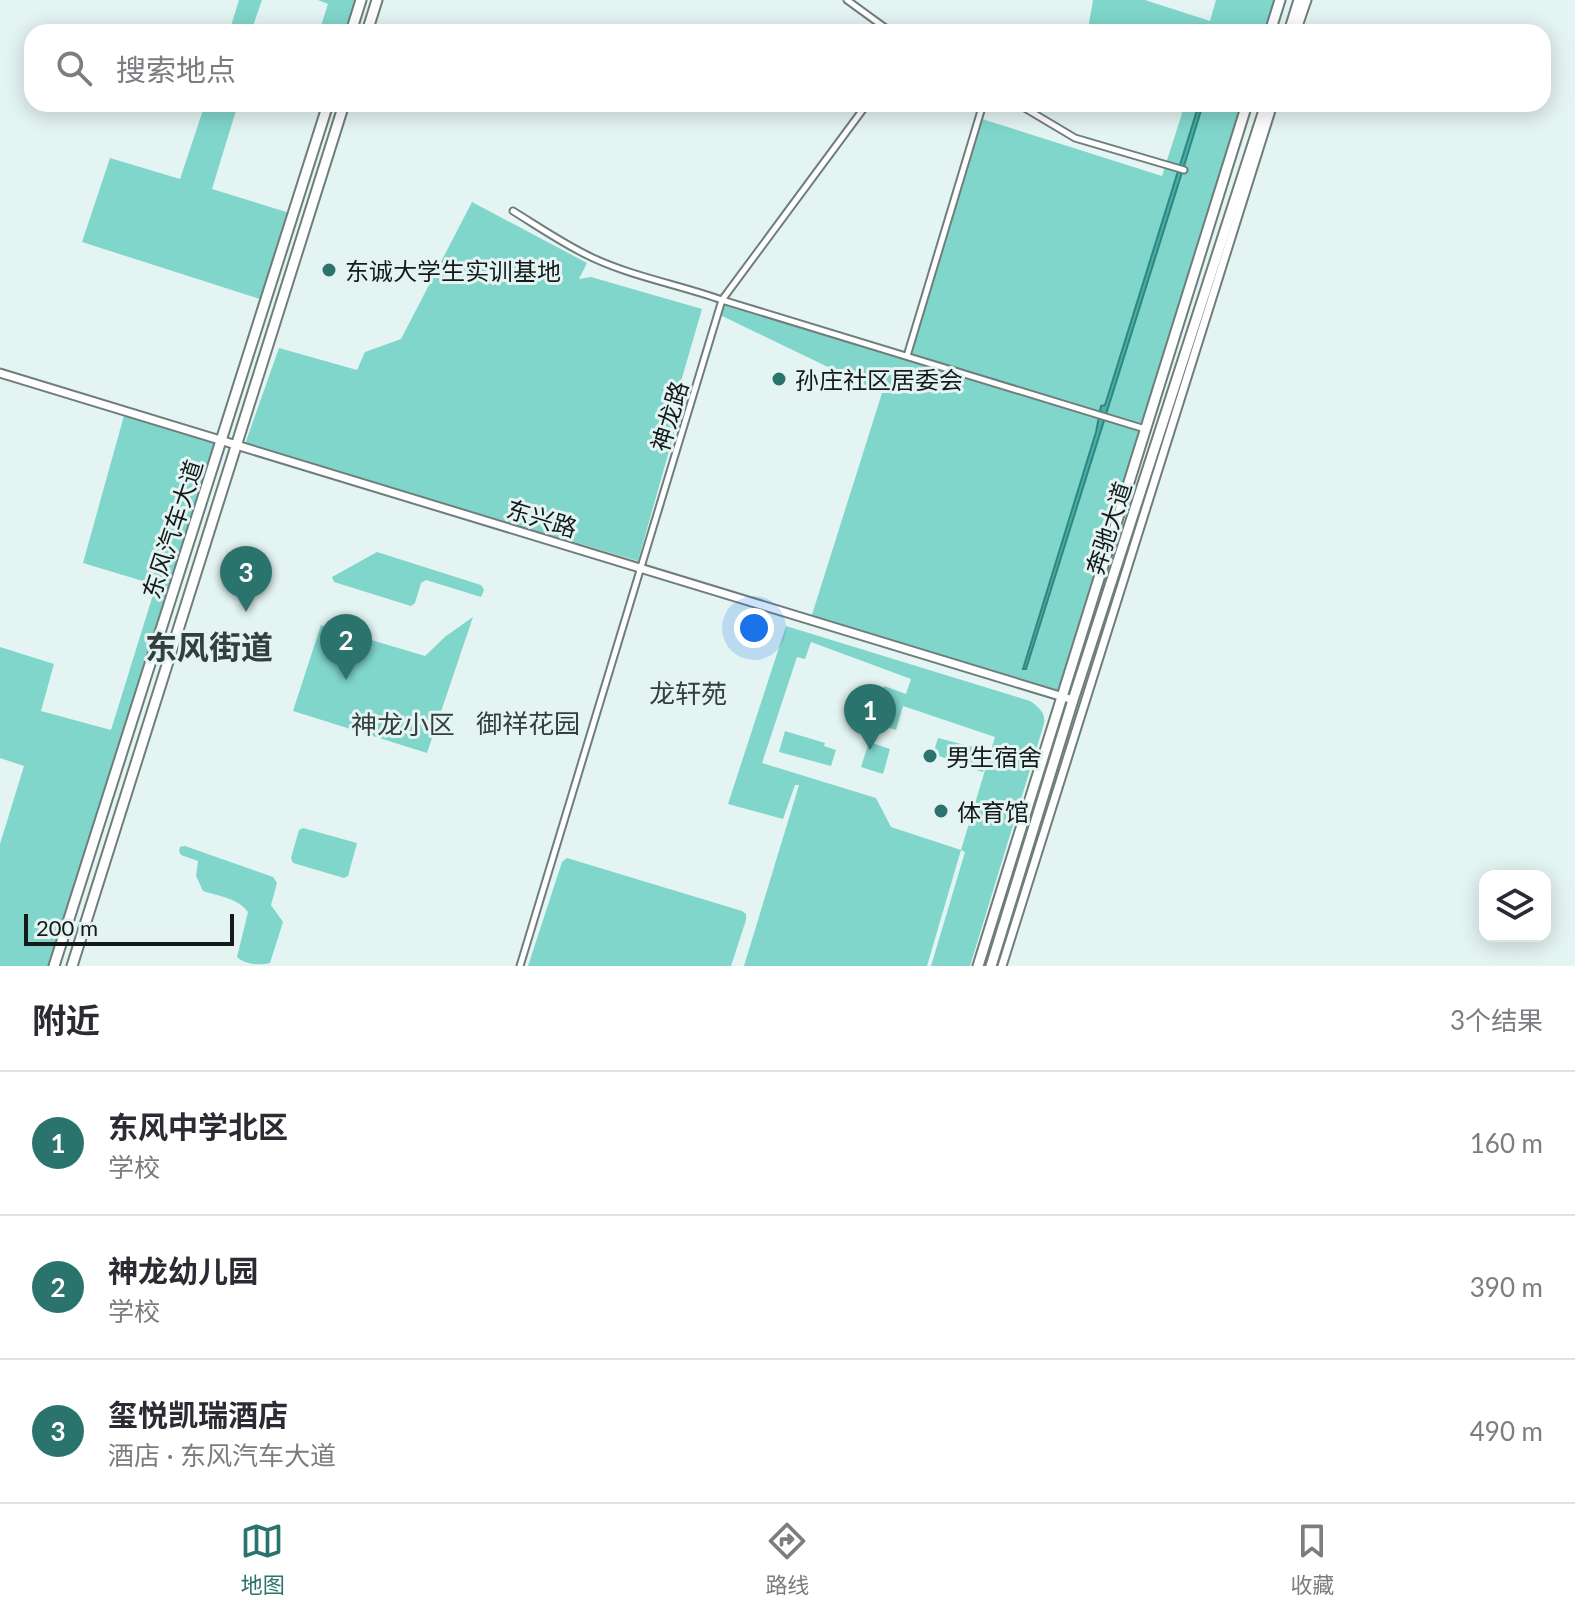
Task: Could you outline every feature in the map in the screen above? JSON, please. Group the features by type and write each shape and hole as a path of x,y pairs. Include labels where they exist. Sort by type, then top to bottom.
{"main road":[{"path":"354,24 361,0"},
{"path":"370,24 377,0"},
{"path":"1272,24 1280,0"},
{"path":"1292,24 1299,0"},
{"name":"东风汽车大道","path":"54,966 325,112"},
{"name":"东风汽车大道","path":"72,966 341,112"},
{"name":"奔驰大道","path":"978,966 1245,112"},
{"name":"奔驰大道","path":"991,966 1054,780 1073,700 1263,112"}],"street":[{"path":"847,0 880,24"},
{"path":"1299,24 1307,0"},
{"name":"神龙路","path":"520,966 722,300 861,112"},
{"path":"907,356 981,112"},
{"path":"1031,112 1075,138 1184,170"},
{"path":"1002,966 1054,780 1270,112"},
{"path":"513,211 593,258 658,282 688,288 1146,429"},
{"name":"东兴路","path":"0,373 1073,700"}],"shaded area":[{"path":"239,0 262,0 254,24 232,24"},
{"path":"318,0 361,0 354,24 322,24 328,4"},
{"path":"1093,0 1145,0 1210,21 1216,0 1280,0 1272,24 1089,24"},
{"path":"202,112 236,112 212,189 293,214 266,301 82,242 110,158 180,179"},
{"path":"1182,112 1245,112 1062,697 810,621 882,393 718,314 722,300 907,356 979,118 1162,176"},
{"path":"1197,112 1201,112 1026,669 1023,669 1096,432 1101,406 1105,405"},
{"path":"472,202 587,263 579,279 591,277 702,309 671,416 678,419 638,561 245,444 279,348 357,370 365,352 401,339"},
{"path":"125,412 220,442 54,966 0,966 0,844 24,766 0,758 0,647 54,664 41,711 111,730 156,585 83,563"},
{"path":"377,552 481,585 484,590 481,597 426,580 421,583 415,603 411,606 334,582 332,577"},
{"path":"473,617 427,753 293,711 321,625 425,656"},
{"path":"786,626 1030,701 1043,713 1044,724 970,966 931,966 965,852 961,850 927,966 744,966 799,785 795,785 783,819 728,804","holes":["811,642 911,679 906,694 884,686 874,723 896,730 903,706 995,737 961,850 891,827 876,798 762,763 797,657 805,659"]},
{"path":"785,731 825,743 824,746 836,750 831,766 779,752"},
{"path":"938,738 988,751 983,772 945,761 945,758 933,754"},
{"path":"869,742 890,749 883,774 861,767"},
{"path":"303,828 357,843 348,876 344,878 293,863 291,858 299,830"},
{"path":"185,846 273,877 277,883 271,905 283,922 270,963 252,964 237,957 248,912 233,901 203,891 196,876 198,861 181,855 179,851 180,847"},
{"path":"567,858 742,911 746,914 746,920 731,966 528,966 562,862"}],"place":[{"name":"东诚大学生实训基地","path":"329,270"},
{"name":"孙庄社区居委会","path":"779,379"},
{"name":"玺悦凯瑞酒店","path":"246,612"},
{"name":"神龙幼儿园","path":"346,680"},
{"name":"东风中学北区","path":"870,750"},
{"name":"男生宿舍","path":"930,756"},
{"name":"体育馆","path":"941,811"}],"district":[{"name":"东风街道","path":"209,646"},
{"name":"龙轩苑","path":"688,693"},
{"name":"御祥花园","path":"528,723"},
{"name":"神龙小区","path":"403,724"}]}
